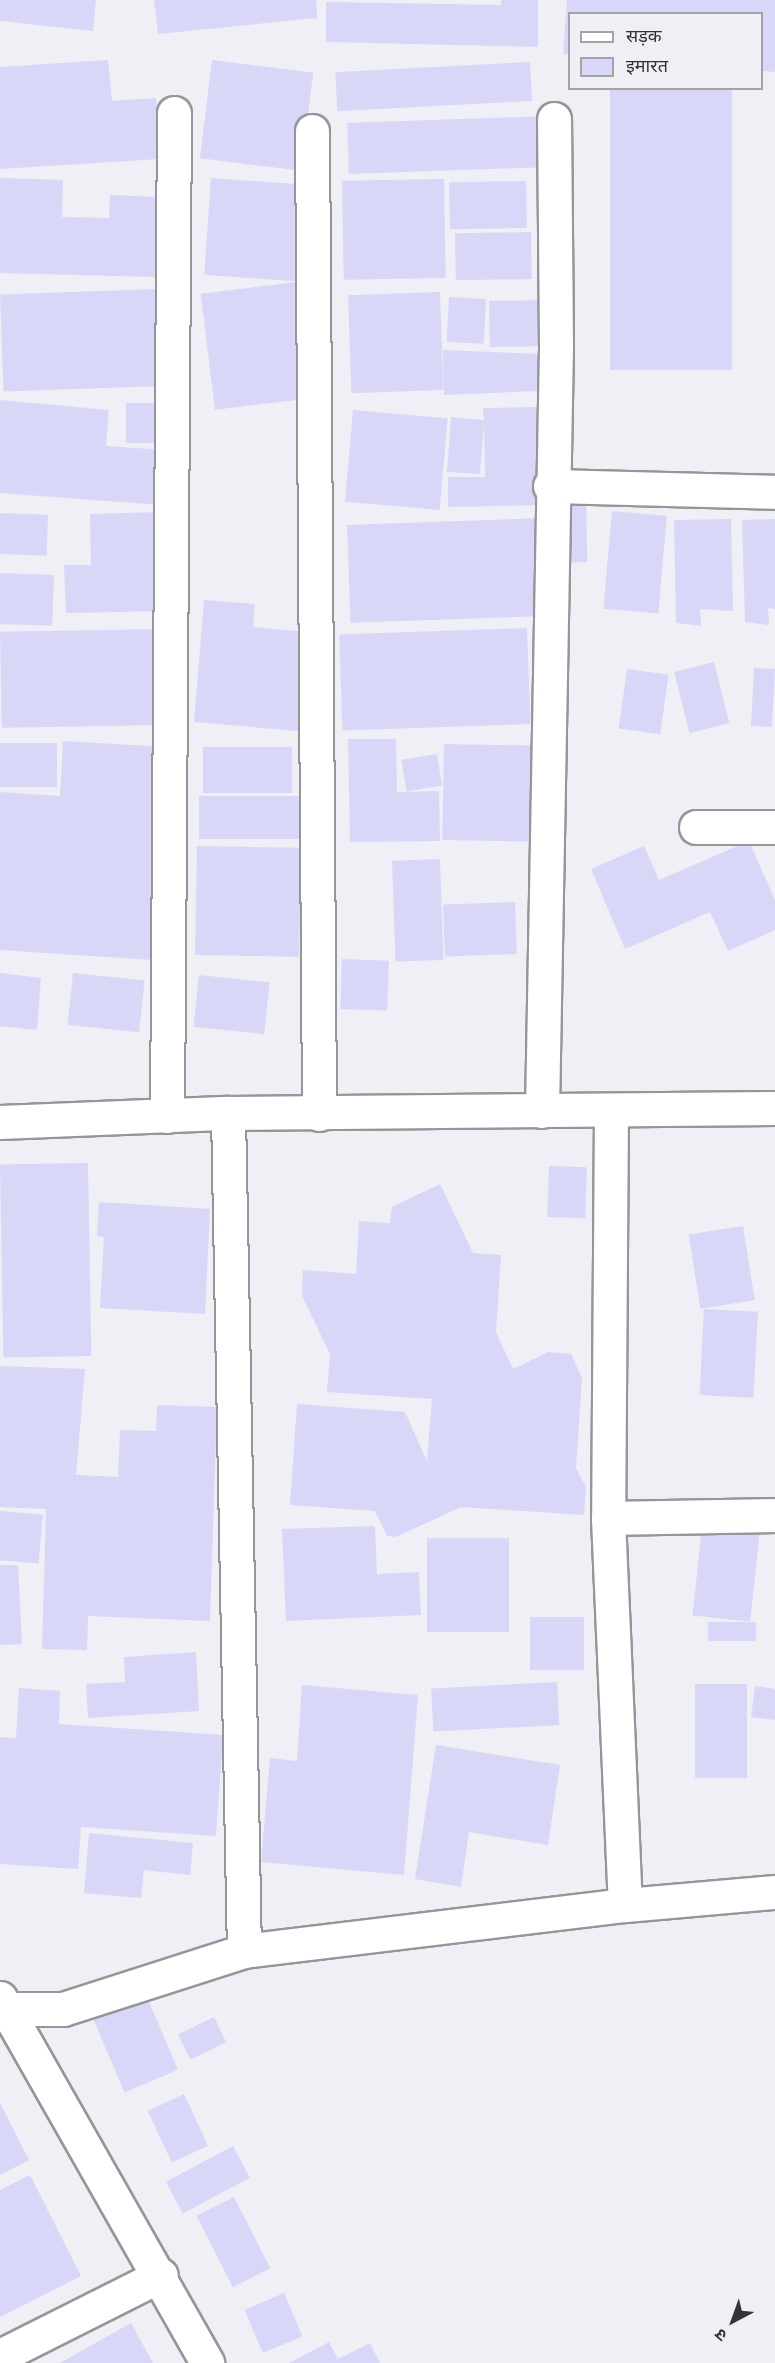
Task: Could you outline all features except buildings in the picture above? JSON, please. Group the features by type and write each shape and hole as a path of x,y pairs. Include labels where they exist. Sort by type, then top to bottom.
{"street":[{"path":"167,1116 174,113"},
{"path":"542,1111 550,486 556,345 554,119"},
{"path":"312,131 319,1114"},
{"path":"550,486 775,492"},
{"path":"696,827 775,827"},
{"path":"0,1122 228,1113 319,1114 775,1108"},
{"path":"611,1110 608,1518 625,1905"},
{"path":"228,1113 244,1951"},
{"path":"608,1518 775,1515"},
{"path":"2,2004 63,2009 244,1951 625,1905 775,1892"},
{"path":"2,2004 161,2275 207,2363"},
{"path":"0,2356 161,2275"}]}
